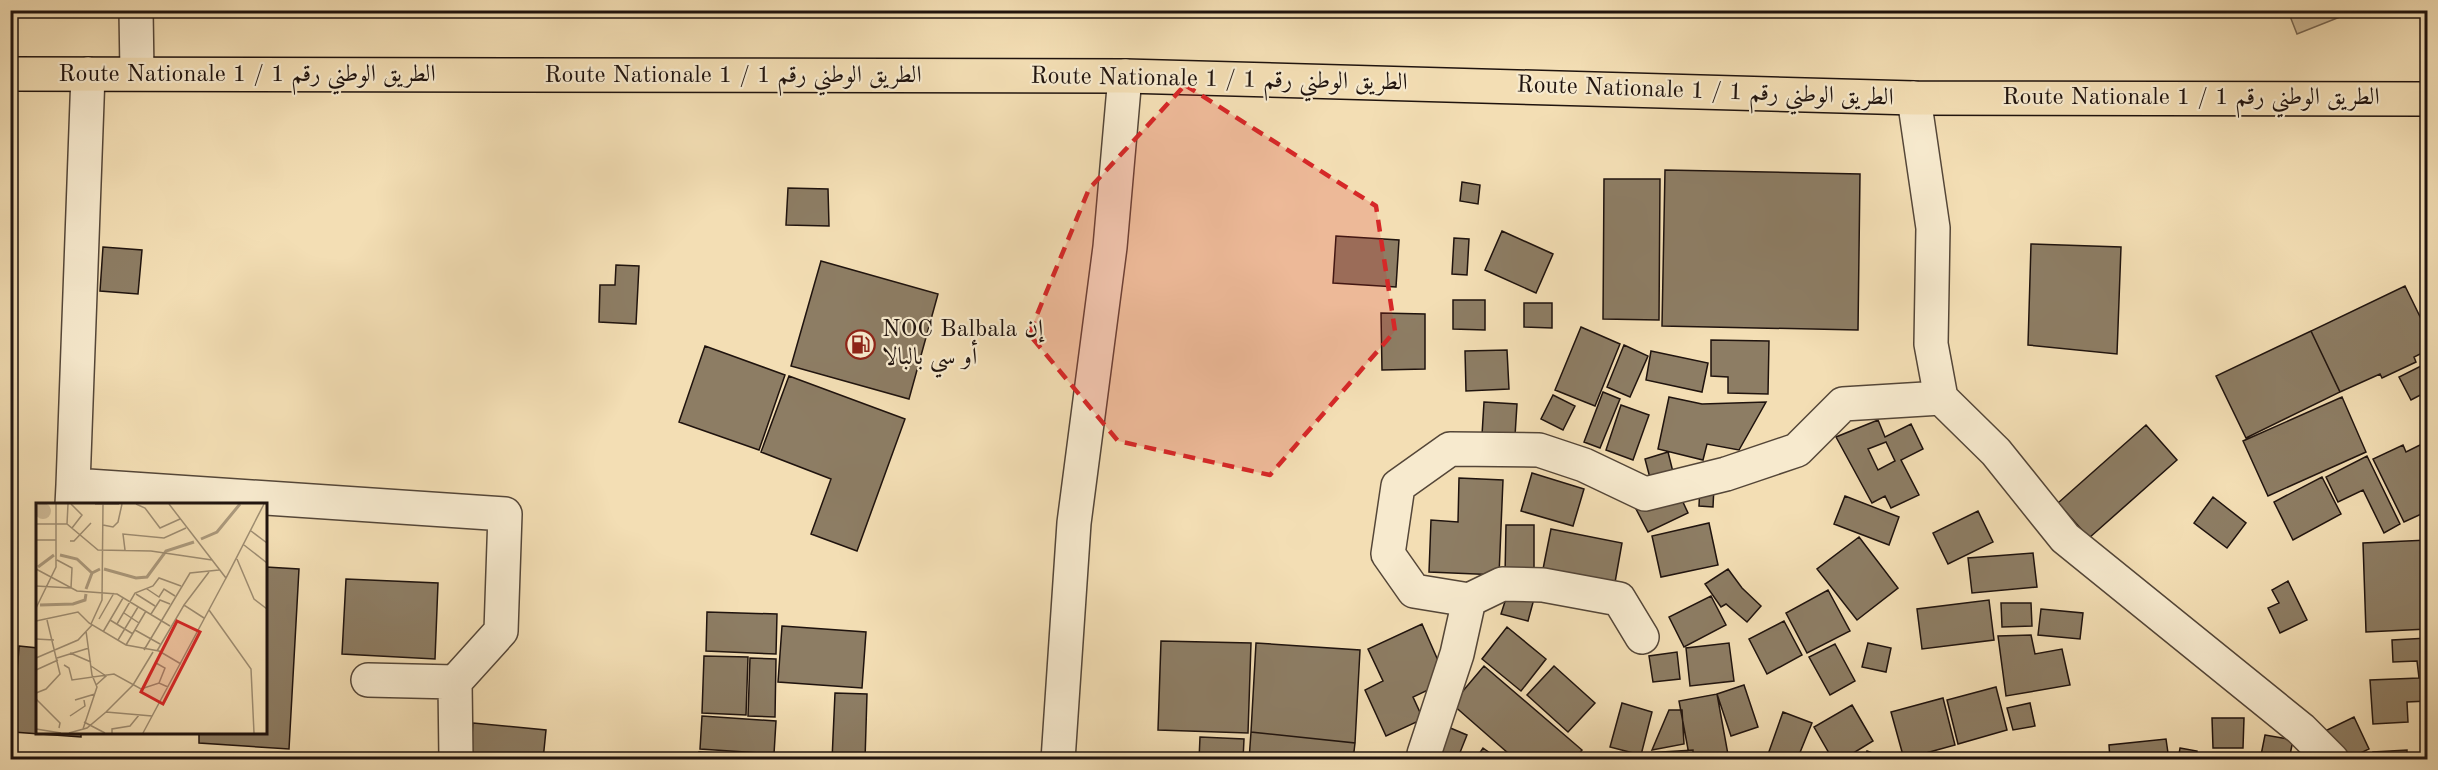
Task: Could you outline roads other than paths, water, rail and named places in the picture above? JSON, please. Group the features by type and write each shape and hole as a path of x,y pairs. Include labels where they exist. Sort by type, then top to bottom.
{"main road":[{"name":"Route Nationale 1 / الطريق الوطني رقم 1","path":"10,74 1125,76 1914,98 2427,99"}],"street":[{"path":"136,10 137,73"},
{"path":"88,74 73,495 255,503"},
{"path":"1058,759 1074,523 1110,247 1125,76"},
{"path":"1914,98 1933,228 1931,344 1941,398 1996,452 2065,538 2301,729 2331,759"},
{"path":"1642,637 1619,599 1542,585 1502,584 1469,600 1414,591 1388,554 1398,486 1450,449 1539,450 1584,465 1644,494 1726,474 1797,450 1843,404 1941,398"},
{"path":"267,504 505,514 501,631 455,682 456,759"},
{"path":"1424,754 1457,654 1469,600"},
{"path":"368,680 455,682"}],"place":[{"name":"NOC Balbala إن أو سي بالبالا","path":"861,344"}]}
